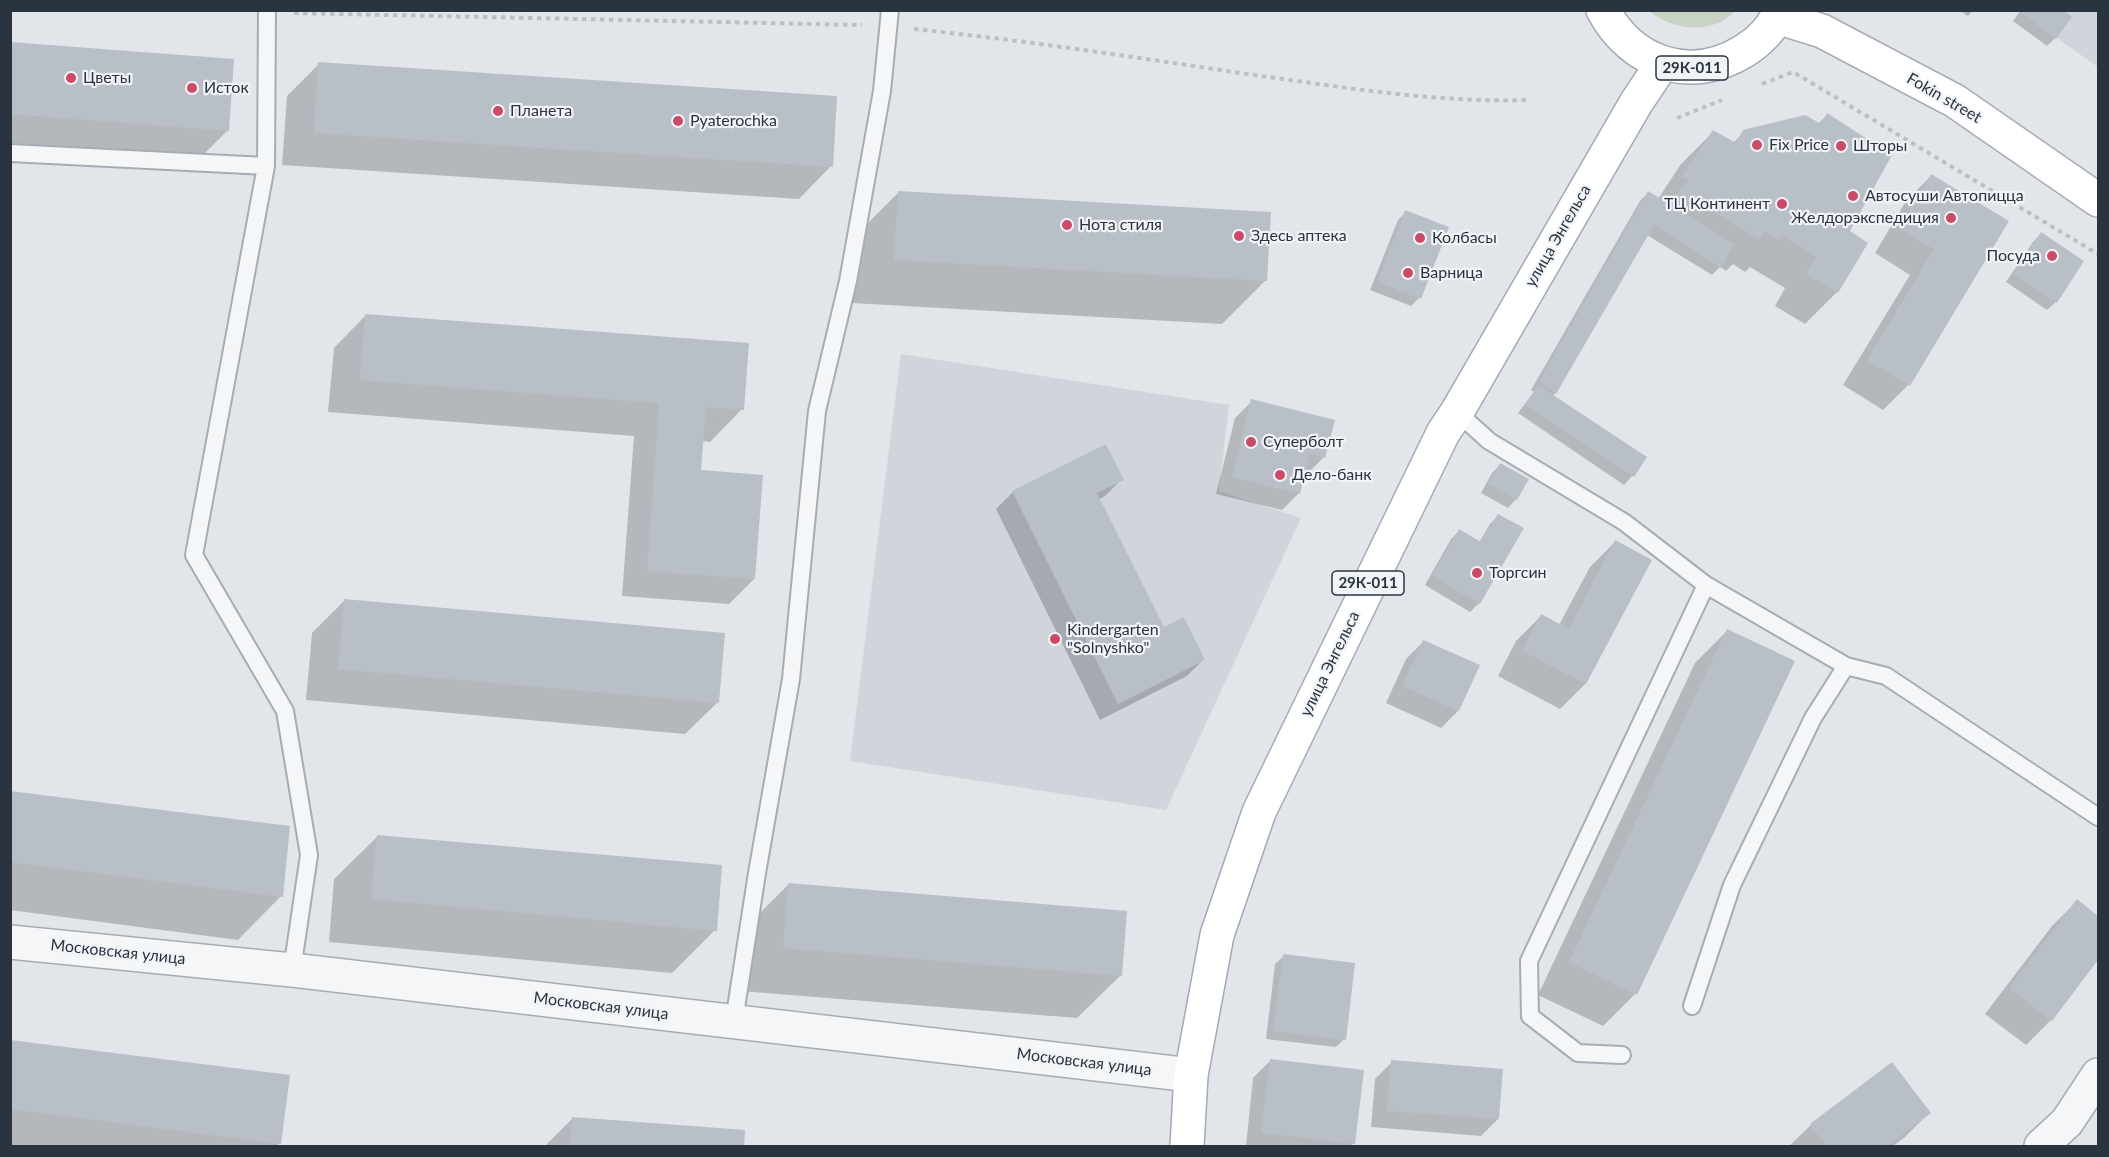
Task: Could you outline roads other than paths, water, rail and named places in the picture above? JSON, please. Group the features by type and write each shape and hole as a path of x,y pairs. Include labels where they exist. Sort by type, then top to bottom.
{"main road":[{"name":"29К-011","path":"1603,10 1618,34 1638,52 1662,64 1696,68 1728,61 1757,43 1779,14"},
{"name":"Fokin street","path":"1779,14 1822,31 1955,101 2098,200"},
{"name":"улица Энгельса","path":"1187,1146 1191,1075 1217,935 1259,812 1437,444 1662,64"}],"street":[{"name":"Московская улица","path":"10,942 292,970 1191,1075"},
{"path":"2041,1146 2067,1122 2098,1075"}],"lane":[{"path":"267,10 266,166 194,555 285,711 309,855 292,970"},
{"path":"734,1021 791,679 817,411 848,281 882,91 890,10"},
{"path":"10,153 266,166"},
{"path":"1457,412 1489,441 1624,522 1706,585 1846,666 1886,676 2098,817"},
{"path":"1622,1055 1578,1053 1530,1016 1529,961 1706,585"},
{"path":"1692,1006 1732,885 1813,718 1846,666"}],"place":[{"name":"Цветы","path":"71,78"},
{"name":"Исток","path":"192,88"},
{"name":"Планета","path":"498,111"},
{"name":"Pyaterochka","path":"678,121"},
{"name":"Fix Price","path":"1757,145"},
{"name":"Шторы","path":"1841,146"},
{"name":"Автосуши Автопицца","path":"1853,196"},
{"name":"ТЦ Континент","path":"1782,204"},
{"name":"Желдорэкспедиция","path":"1951,218"},
{"name":"Нота стиля","path":"1067,225"},
{"name":"Здесь аптека","path":"1239,236"},
{"name":"Колбасы","path":"1420,238"},
{"name":"Посуда","path":"2052,256"},
{"name":"Варница","path":"1408,273"},
{"name":"Суперболт","path":"1251,442"},
{"name":"Дело-банк","path":"1280,475"},
{"name":"Торгсин","path":"1477,573"},
{"name":"Kindergarten \"Solnyshko\"","path":"1055,639"}]}
